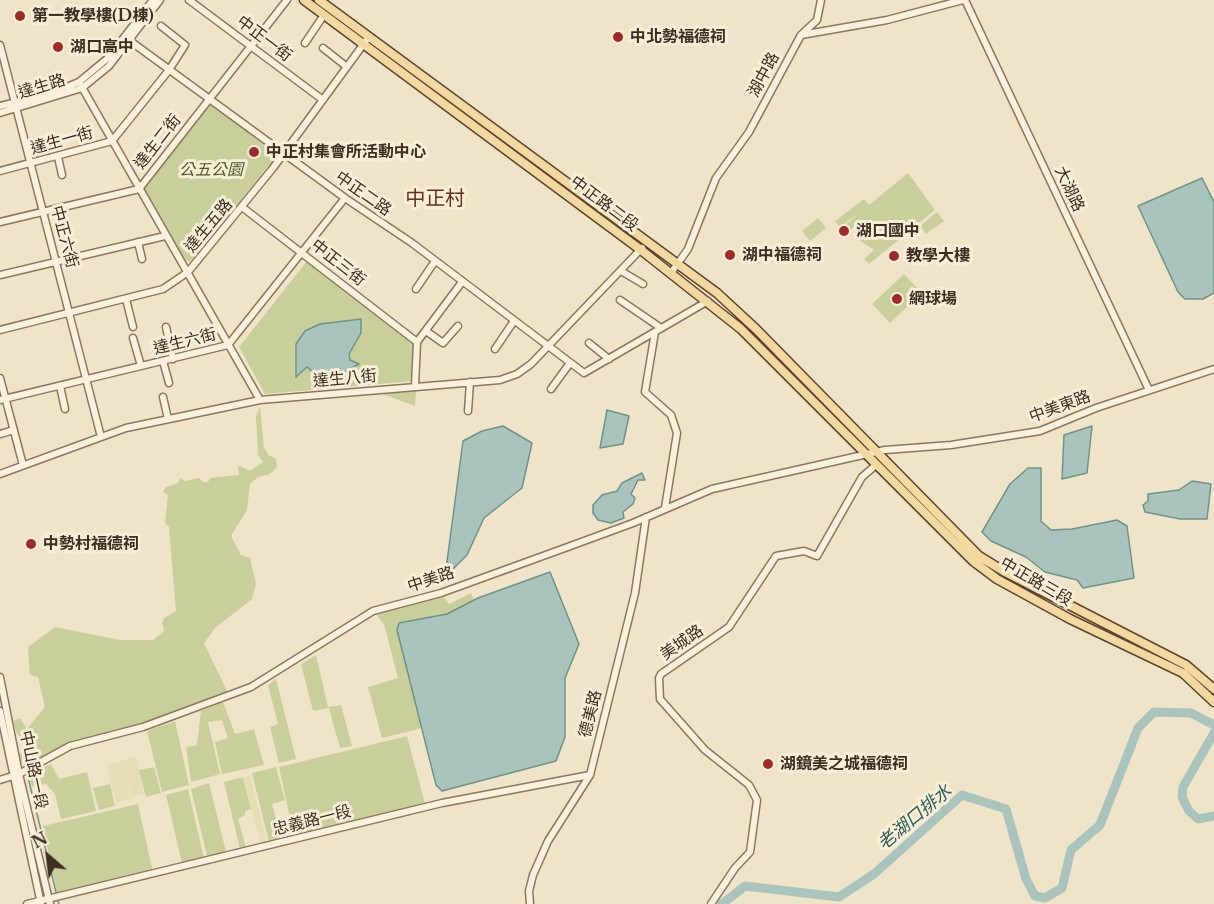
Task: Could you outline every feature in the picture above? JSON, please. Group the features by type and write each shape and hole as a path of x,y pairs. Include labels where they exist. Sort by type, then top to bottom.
{"main road":[{"name":"中正路二段","path":"304,0 365,42 674,270 749,336 871,454"},
{"name":"中正路二段","path":"320,0 365,42"},
{"name":"中正路二段","path":"674,270 717,293 756,329 871,454"},
{"name":"中正路三段","path":"871,454 876,465 959,547 997,579 1070,619 1183,673 1214,702"},
{"name":"中正路三段","path":"871,454 979,556 1044,593 1186,665 1214,689"}],"street":[{"name":"達生路","path":"0,113 80,85 109,66 153,0"},
{"name":"達生路","path":"128,39 160,0"},
{"name":"中正一街","path":"189,0 323,100"},
{"name":"達生二街","path":"0,222 139,189 287,0"},
{"name":"湖中路","path":"674,270 688,249 716,178 749,132 801,35 817,20 821,0"},
{"path":"801,35 887,20 964,0"},
{"name":"大湖路","path":"964,0 1149,390"},
{"path":"305,43 324,15"},
{"name":"達生一街","path":"0,171 112,141 169,70 185,45 161,26"},
{"name":"中正二路","path":"128,39 435,261 584,374 609,359"},
{"name":"達生五路","path":"0,330 163,290 188,272 284,153 365,42"},
{"name":"中正六街","path":"0,45 101,437"},
{"path":"323,48 347,67"},
{"path":"80,85 261,400"},
{"name":"達生路","path":"0,106 16,106"},
{"path":"58,156 62,175"},
{"name":"達生六街","path":"3,399 228,345 345,198"},
{"name":"中正三街","path":"242,207 417,342"},
{"path":"0,275 165,236"},
{"path":"138,242 142,259"},
{"name":"達生八街","path":"0,474 126,428 261,400 500,380 517,374 548,346 644,246"},
{"path":"416,289 435,261"},
{"path":"621,271 643,284"},
{"path":"415,386 417,342 462,282"},
{"path":"126,299 133,327"},
{"path":"620,300 661,328"},
{"path":"589,344 609,359 708,301"},
{"path":"495,349 514,321"},
{"path":"426,330 443,343 458,326"},
{"path":"166,327 173,358"},
{"path":"655,332 645,392 671,415 677,433 665,508"},
{"path":"133,338 141,366"},
{"path":"163,361 169,383"},
{"path":"551,388 570,363"},
{"name":"中美東路","path":"871,454 1041,431 1149,390 1214,369"},
{"path":"0,378 3,399 23,465"},
{"path":"468,411 470,382"},
{"path":"60,386 65,409"},
{"path":"163,397 168,419"},
{"path":"0,434 14,430"},
{"name":"中美路","path":"0,780 16,775 70,747 144,727 251,687 373,612 441,593 646,517 712,489 871,454"},
{"name":"美城路","path":"711,904 735,868 750,852 757,800 749,785 705,750 660,699 659,678 661,674 729,627 771,569 776,556 804,551 817,556 862,477 876,465"},
{"name":"德美路","path":"530,904 529,891 533,874 549,841 590,775 635,592 646,517"},
{"name":"中山路一段","path":"0,677 16,775 41,902"},
{"name":"中山路一段","path":"0,711 49,901"},
{"name":"忠義路一段","path":"27,904 49,901 442,803 590,775"}],"shaded area":[{"path":"136,756 144,794 131,797 124,771 130,799 116,803 107,766"},
{"path":"250,776 267,843 260,844 244,777"}],"green space":[{"name":"公五公園","path":"210,103 276,152 275,158 190,262 184,259 145,192 145,185"},
{"path":"908,173 935,210 869,264 864,259 874,250 859,240 855,227 844,233 841,229 860,212 840,227 835,221 864,199 869,205"},
{"path":"937,212 944,221 926,234 920,226"},
{"path":"818,218 826,228 810,241 802,231"},
{"path":"307,261 414,344 413,381 265,394 239,347"},
{"name":"網球場","path":"904,274 922,293 890,323 872,304"},
{"path":"416,390 415,406 382,394"},
{"path":"260,406 264,447 268,455 276,459 277,467 270,474 258,477 250,484 247,510 231,536 241,555 250,558 256,584 252,599 215,628 204,643 228,693 135,727 68,744 25,764 21,762 19,754 23,752 28,757 23,749 25,742 17,734 13,721 20,718 27,729 45,707 38,677 30,675 28,647 55,627 120,640 153,640 161,634 164,630 162,623 164,618 176,611 169,527 165,523 168,495 163,492 166,487 178,483 180,478 185,481 199,478 203,482 208,482 210,478 239,475 238,465 250,471 263,462 258,455 256,417"},
{"path":"441,593 449,604 471,593 474,600 447,614 399,623 397,630 422,728 382,738 368,687 398,678 384,624 373,611"},
{"path":"316,655 328,707 341,705 352,746 340,748 329,708 313,711 301,664"},
{"path":"276,679 296,759 279,763 270,727 278,724 268,685"},
{"path":"223,702 235,734 254,729 264,765 222,774 215,742 228,738 222,720 208,722 220,774 191,782 186,747 197,745 201,711"},
{"path":"175,721 189,785 162,792 147,731"},
{"path":"407,736 425,804 294,836 279,767"},
{"path":"51,764 59,779 87,772 96,811 61,819 55,794 46,784 32,787 29,774"},
{"path":"154,767 161,793 146,797 139,770"},
{"path":"276,767 285,800 272,804 281,840 269,842 252,773"},
{"path":"243,777 251,809 245,811 245,815 238,819 246,848 240,849 224,782"},
{"path":"209,783 226,852 207,856 191,789"},
{"path":"110,784 115,806 99,810 93,788"},
{"path":"188,789 204,858 182,863 166,795"},
{"path":"138,804 153,873 57,893 43,826"}],"water":[{"path":"1202,178 1214,202 1214,293 1203,299 1185,299 1178,292 1138,206"},
{"path":"361,319 361,333 349,354 350,360 359,364 337,376 325,373 316,375 307,367 296,377 296,344 305,331 320,324"},
{"path":"607,410 629,416 623,444 600,448"},
{"path":"503,426 532,443 522,488 484,518 467,555 453,569 446,569 463,441 482,431"},
{"path":"1092,426 1087,473 1062,479 1064,435"},
{"path":"1028,468 1041,468 1041,521 1051,530 1072,529 1117,520 1127,526 1134,578 1083,588 1077,580 1045,572 1026,557 991,541 982,532 1010,484"},
{"path":"642,473 645,480 638,480 631,494 635,498 633,504 623,512 624,518 611,523 598,520 593,513 593,505 602,495 617,491 622,483"},
{"path":"1192,481 1211,484 1207,519 1180,519 1145,512 1143,505 1148,501 1148,494 1179,490"},
{"path":"550,572 579,644 565,678 565,737 556,761 442,791 436,785 397,630 399,623 447,614 478,598"}],"waterway":[{"name":"老湖口排水","path":"722,904 745,886 839,897 874,874 962,795 1006,809 1026,879 1035,896 1045,898 1062,888 1071,850 1100,825 1138,728 1154,712 1191,713 1214,725"},
{"name":"老湖口排水","path":"1214,733 1183,787 1182,797 1189,811 1198,819 1214,816"},
{"path":"28,777 56,892"}],"place":[{"name":"第一教學樓(D棟)","path":"20,16"},
{"name":"中北勢福德祠","path":"618,37"},
{"name":"湖口高中","path":"58,47"},
{"name":"中正村集會所活動中心","path":"254,152"},
{"name":"湖口國中","path":"844,231"},
{"name":"湖中福德祠","path":"730,255"},
{"name":"教學大樓","path":"894,256"},
{"name":"網球場","path":"897,299"},
{"name":"中勢村福德祠","path":"31,544"},
{"name":"湖鏡美之城福德祠","path":"768,764"}],"district":[{"name":"中正村","path":"435,199"}]}
